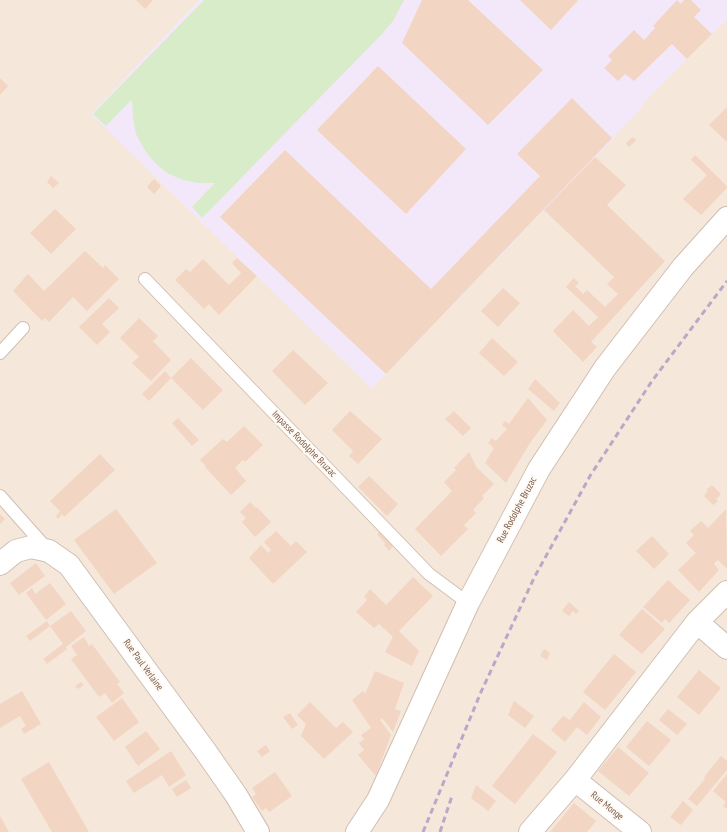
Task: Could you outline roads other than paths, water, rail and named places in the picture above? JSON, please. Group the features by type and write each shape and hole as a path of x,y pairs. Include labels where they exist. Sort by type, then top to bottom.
{"street":[{"name":"Rue Rodolphe Bruzac","path":"357,832 378,800 468,603 539,469 605,368 683,267 727,218"},
{"name":"Rue Paul Verlaine","path":"0,564 16,551 31,547 49,551 69,565 206,752 236,795 258,832"},
{"path":"530,832 575,780 697,622 727,592"},
{"path":"697,622 727,648"},
{"name":"Rue Monge","path":"575,780 640,832"}],"lane":[{"name":"Impasse Rodolphe Bruzac","path":"145,279 430,574 468,603"},
{"path":"0,353 23,328"},
{"path":"0,496 49,551"}],"railway":[{"path":"423,832 481,692 534,578 590,476 652,381 727,281"},
{"path":"440,832 452,796"}]}
